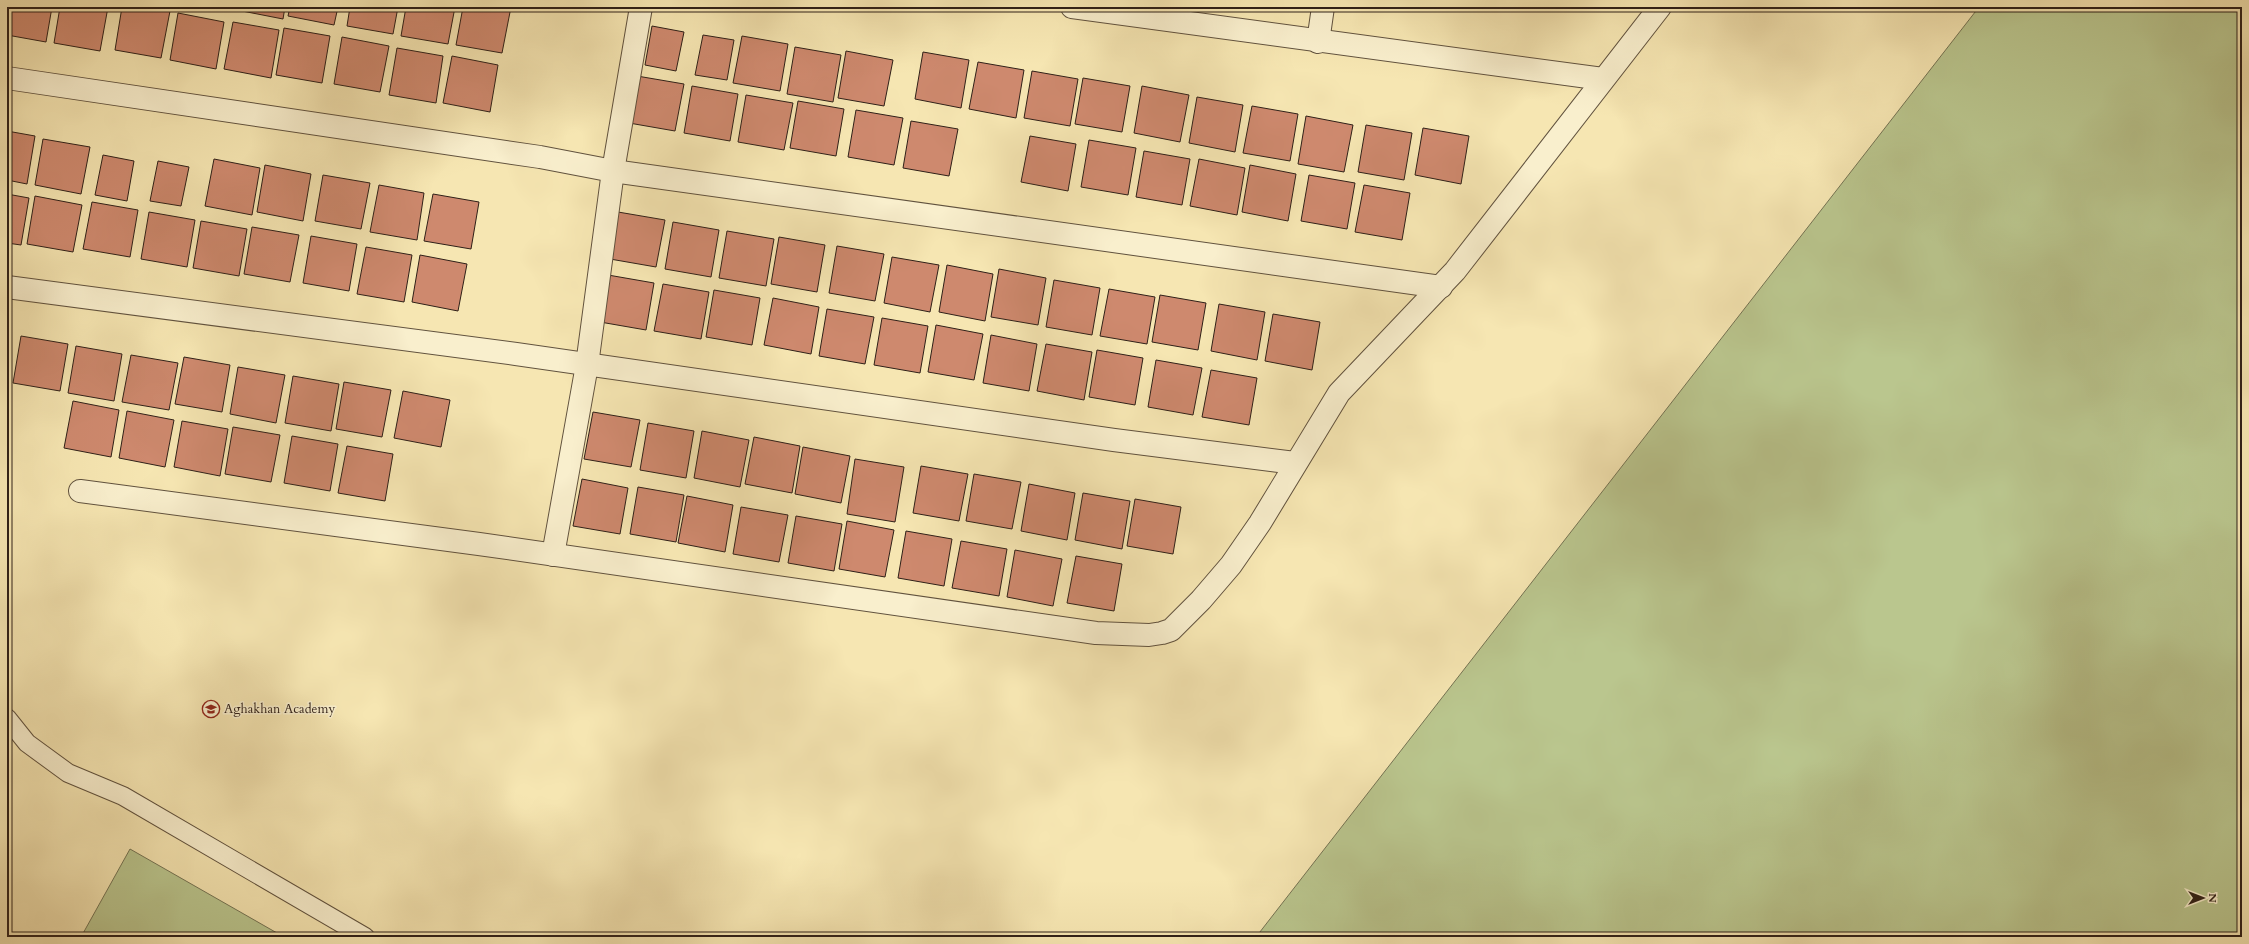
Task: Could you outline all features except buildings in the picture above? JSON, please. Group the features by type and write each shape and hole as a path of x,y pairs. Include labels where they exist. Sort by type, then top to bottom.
{"street":[{"path":"553,555 587,365 613,171 641,7"},
{"path":"1072,7 1318,42 1603,79"},
{"path":"1318,42 1323,7"},
{"path":"80,492 479,544 1096,633 1149,635 1171,630 1232,565 1260,523 1339,392 1441,287 1541,162 1603,79 1660,7"},
{"path":"7,78 540,157 575,165 613,171 1441,287"},
{"path":"7,287 516,354 1295,463"}],"lane":[{"path":"7,718 27,743 68,773 123,796 365,937"}],"green space":[{"path":"1979,7 2242,7 2242,937 1256,937"},
{"path":"130,849 284,937 81,937"}],"place":[{"name":"Aghakhan Academy","path":"211,709"}]}
